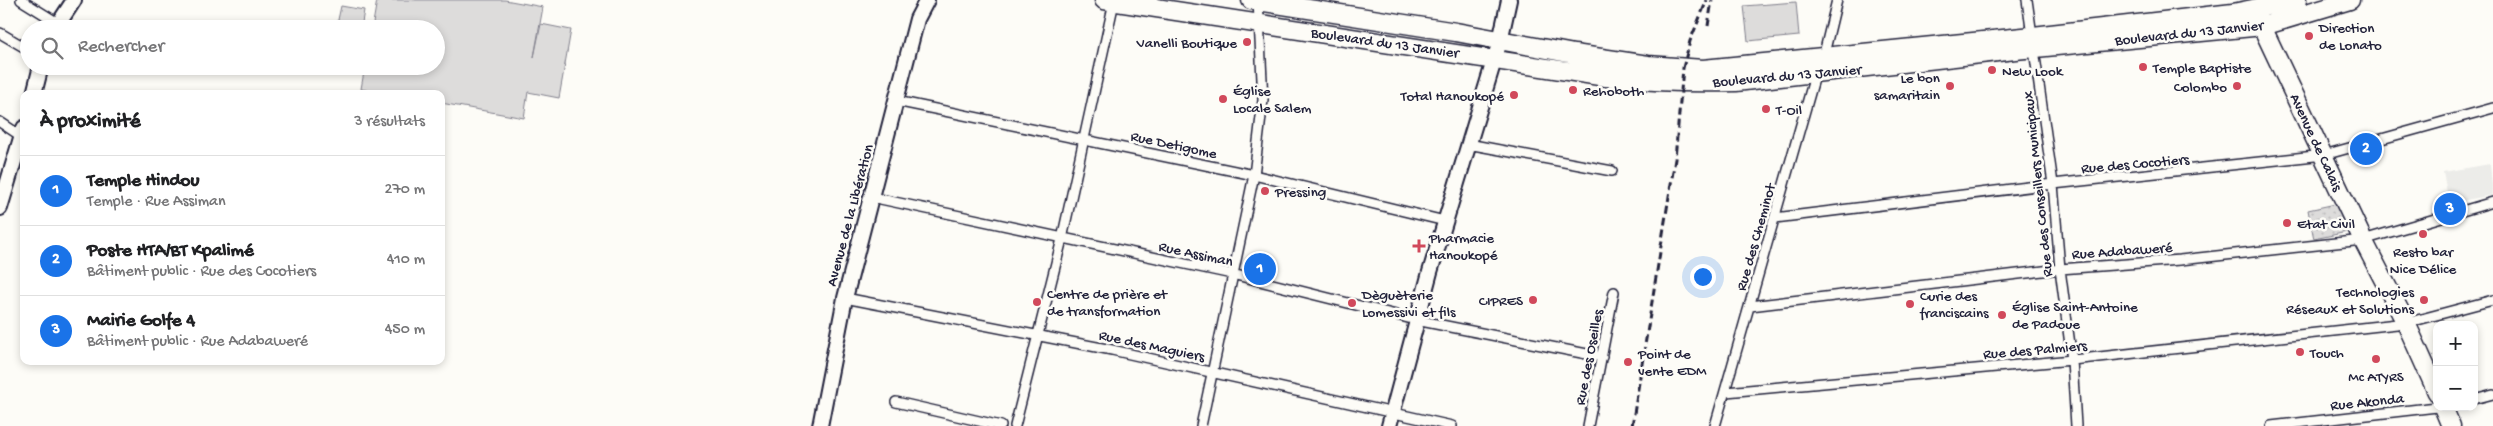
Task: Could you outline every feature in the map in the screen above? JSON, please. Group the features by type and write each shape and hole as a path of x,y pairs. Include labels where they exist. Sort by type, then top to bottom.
{"highway":[{"name":"Boulevard du 13 Janvier","path":"1257,7 1435,49 1494,60 1644,81 1736,82 1815,74 2034,42 2251,5 2297,0"},
{"name":"Boulevard du 13 Janvier","path":"1109,1 1257,7 1500,41 1574,54 1703,69 1824,57 2264,26 2350,0"},
{"name":"Avenue de Calais","path":"2251,5 2264,26 2363,240 2406,323 2433,383"},
{"path":"2445,411 2451,426"}],"street":[{"path":"21,0 49,20"},
{"path":"61,20 74,0"},
{"path":"914,0 918,14"},
{"path":"918,14 926,0"},
{"path":"1390,420 1416,320 1500,41 1509,0"},
{"name":"Rue des Cheminot","path":"1715,426 1815,74 1824,57 1836,0"},
{"name":"Rue des Conseillers Municipaux","path":"2027,0 2053,184 2060,269 2072,360 2076,426"},
{"path":"1015,426 1036,335 1062,239 1084,139 1109,1"},
{"path":"1200,426 1254,175 1263,100 1257,7"},
{"name":"Avenue de la Libération","path":"820,426 844,298 872,197 918,14"},
{"path":"0,33 20,45"},
{"path":"35,90 39,75"},
{"name":"Rue Detigome","path":"896,101 1254,175 1445,221"},
{"name":"Rue des Cocotiers","path":"1775,218 2053,184 2324,155 2493,108"},
{"path":"0,122 20,131"},
{"path":"1,199 20,141"},
{"path":"1468,144 1612,171"},
{"name":"Rue Assiman","path":"872,197 1232,274 1416,320 1602,357"},
{"name":"Rue Adabaweré","path":"1750,306 2060,269 2180,260 2363,240 2493,202"},
{"name":"Rue des Oseilles","path":"1588,426 1614,292"},
{"name":"Rue des Maguiers","path":"844,298 1213,372 1390,420 1452,426"},
{"name":"Rue des Palmiers","path":"1726,392 2072,360 2406,323 2493,300"},
{"path":"2478,397 2493,394"},
{"path":"896,402 1001,426"},
{"name":"Rue Akonda","path":"2271,426 2433,407"}],"shaded area":[{"path":"377,0 505,0 543,7 534,57 541,24 571,30 559,98 528,92 524,118 445,104 445,90 361,89 363,75 445,75 445,20 374,20"},
{"path":"1796,2 1799,36 1748,41 1744,6"},
{"path":"341,6 364,10 362,20 338,20"},
{"path":"2490,164 2493,195 2449,203 2443,172"},
{"path":"2340,203 2347,232 2314,239 2308,210"}],"railway":[{"path":"1632,426 1675,159 1683,68 1690,41 1707,0"},
{"path":"1708,26 1712,0"}],"place":[{"name":"Direction de Lonato","path":"2309,36"},
{"name":"Vanelli Boutique","path":"1247,42"},
{"name":"Temple Baptiste","path":"2143,67"},
{"name":"New Look","path":"1992,70"},
{"name":"Le bon samaritain","path":"1950,86"},
{"name":"Colombo","path":"2237,86"},
{"name":"Rehoboth","path":"1573,90"},
{"name":"Total Hanoukopé","path":"1514,95"},
{"name":"Église Locale Salem","path":"1223,99"},
{"name":"T-Oil","path":"1766,109"},
{"name":"Poste HTA/BT Kpalimé","path":"2366,149"},
{"name":"Pressing","path":"1265,191"},
{"name":"Mairie Golfe 4","path":"2450,209"},
{"name":"Etat Civil","path":"2287,223"},
{"name":"Resto bar Nice Délice","path":"2423,234"},
{"name":"Pharmacie Hanoukopé","path":"1419,246"},
{"name":"Temple Hindou","path":"1260,269"},
{"name":"CIPRES","path":"1533,300"},
{"name":"Technologies Réseaux et Solutions","path":"2424,300"},
{"name":"Centre de prière et de transformation","path":"1037,302"},
{"name":"Dèguèterie Lomessivi et fils","path":"1352,303"},
{"name":"Curie des franciscains","path":"1910,304"},
{"name":"Église Saint-Antoine de Padoue","path":"2002,315"},
{"name":"Touch","path":"2300,352"},
{"name":"Mc ATYRS","path":"2376,359"},
{"name":"Point de vente EDM","path":"1628,362"}]}
